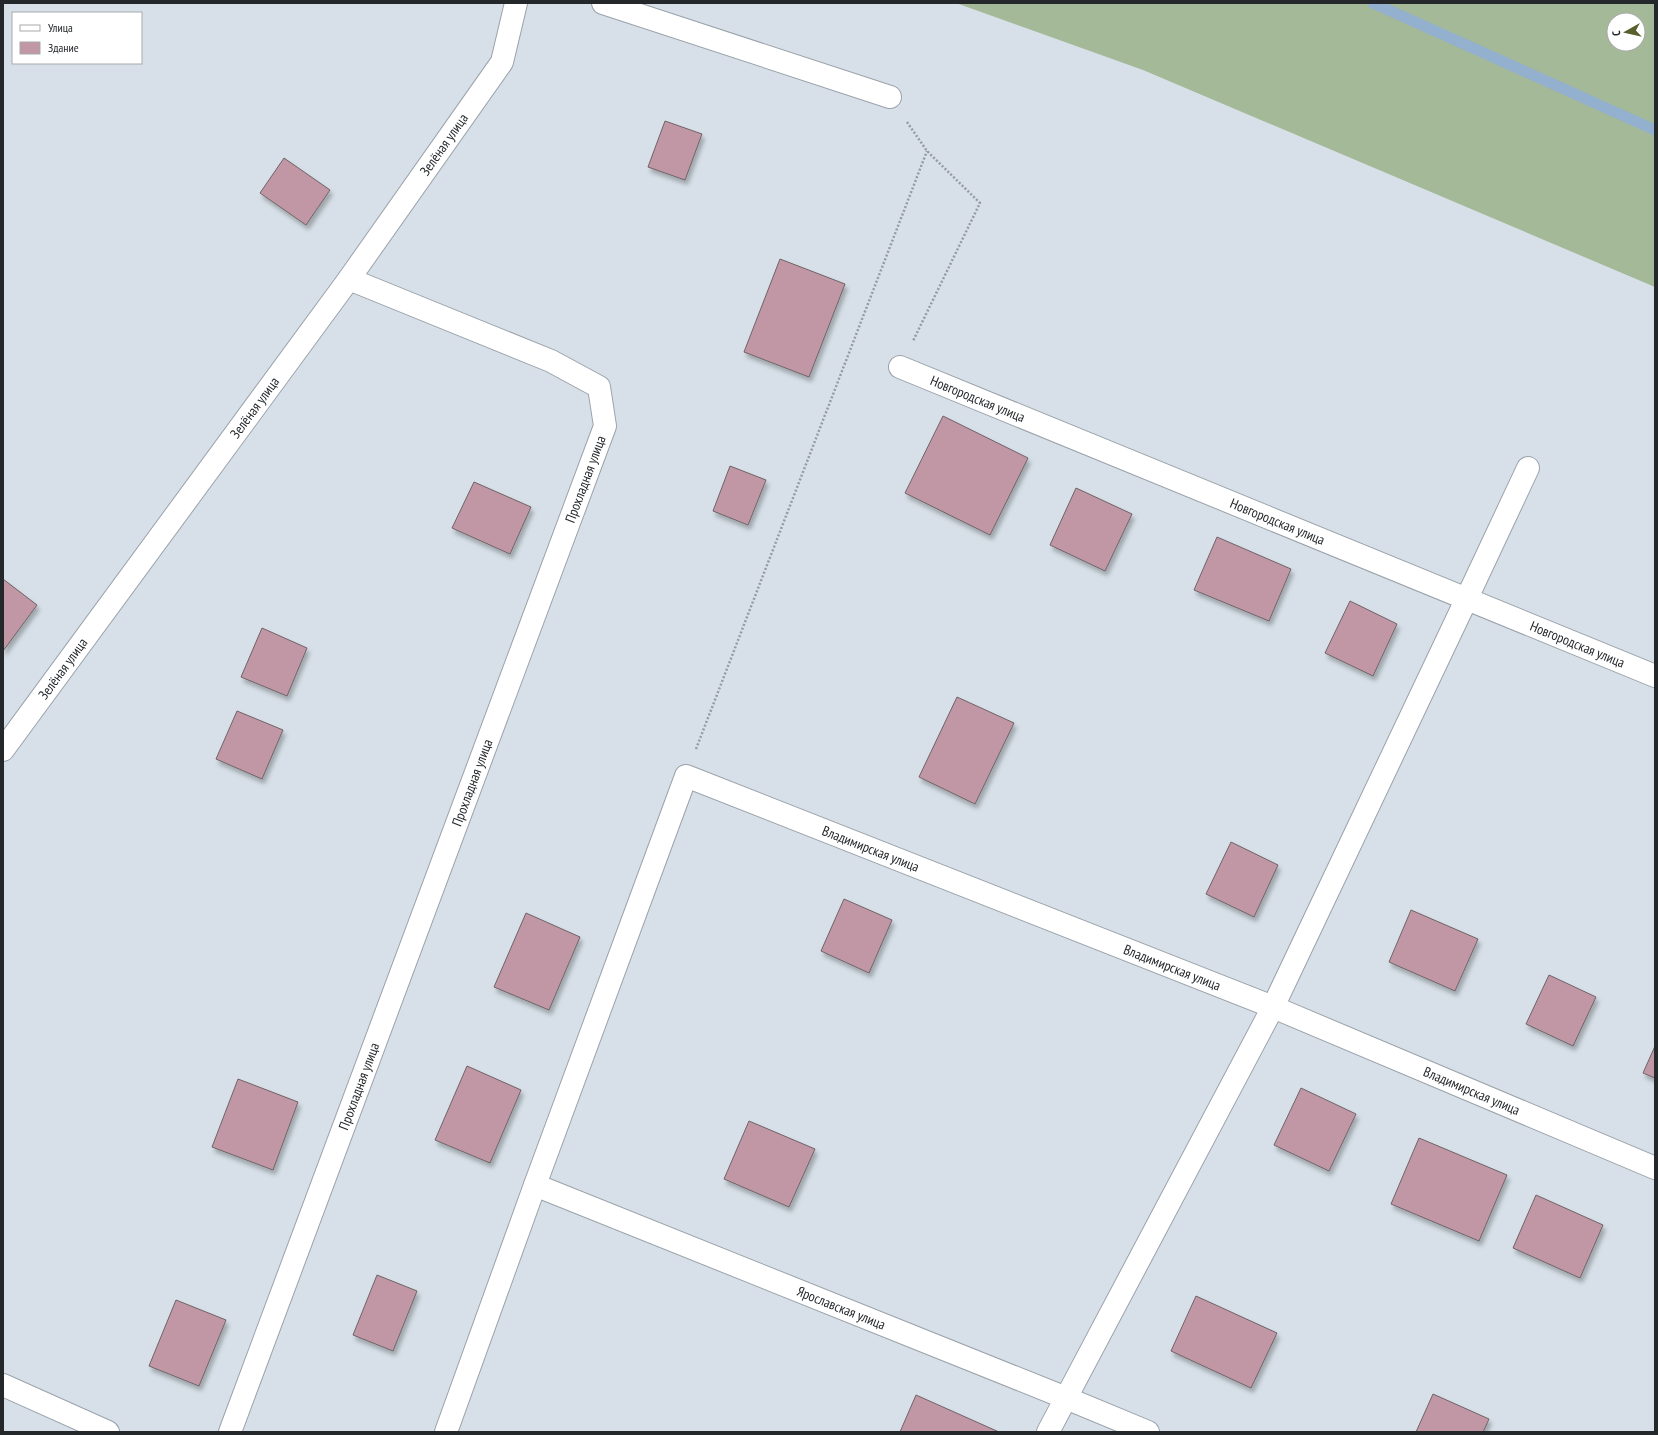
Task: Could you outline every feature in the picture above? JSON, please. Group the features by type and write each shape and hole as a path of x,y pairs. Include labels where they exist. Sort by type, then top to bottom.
{"street":[{"name":"Зелёная улица","path":"3,750 349,279 502,62 516,3"},
{"path":"603,3 890,97"},
{"name":"Прохладная улица","path":"230,1432 605,426 599,387 551,361 349,279"},
{"name":"Новгородская улица","path":"900,367 1655,676"},
{"path":"1048,1432 1273,1008 1528,468"},
{"path":"446,1432 535,1185 686,776"},
{"name":"Владимирская улица","path":"686,776 1273,1008 1655,1168"},
{"name":"Ярославская улица","path":"535,1185 1148,1432"},
{"path":"3,1385 108,1432"}],"path":[{"path":"890,97 927,151 980,203 900,367"},
{"path":"686,776 927,151"}],"green space":[{"path":"956,3 1655,3 1655,287 1143,70"}],"building":[{"path":"665,121 702,134 685,180 648,167"},
{"path":"284,158 330,190 306,225 260,193"},
{"path":"780,259 845,284 809,377 744,352"},
{"path":"943,416 1028,458 990,535 905,493"},
{"path":"730,466 766,480 748,525 713,511"},
{"path":"474,482 531,507 510,554 452,528"},
{"path":"1076,488 1132,514 1105,571 1050,545"},
{"path":"1217,537 1291,569 1269,621 1194,590"},
{"path":"3,579 37,605 3,651"},
{"path":"1350,601 1397,624 1373,676 1325,653"},
{"path":"262,628 307,648 287,696 241,677"},
{"path":"957,697 1014,723 975,804 919,777"},
{"path":"237,711 283,730 262,779 216,759"},
{"path":"1231,842 1278,865 1254,917 1206,894"},
{"path":"844,899 892,920 869,973 821,951"},
{"path":"1411,910 1478,939 1455,991 1389,962"},
{"path":"526,913 580,937 549,1010 494,987"},
{"path":"1549,975 1596,997 1573,1046 1526,1024"},
{"path":"1655,1046 1655,1078 1643,1073"},
{"path":"467,1066 521,1090 490,1163 435,1140"},
{"path":"238,1079 298,1102 273,1170 212,1147"},
{"path":"1301,1088 1356,1114 1329,1171 1274,1145"},
{"path":"749,1121 815,1149 789,1207 724,1179"},
{"path":"1419,1138 1507,1175 1479,1241 1391,1204"},
{"path":"1536,1195 1603,1225 1580,1278 1513,1248"},
{"path":"377,1275 417,1291 393,1351 353,1335"},
{"path":"1196,1296 1277,1333 1251,1388 1171,1351"},
{"path":"176,1300 226,1320 199,1386 149,1366"},
{"path":"1433,1394 1489,1419 1483,1432 1416,1432"},
{"path":"916,1395 999,1432 900,1432"}],"waterway":[{"path":"1373,3 1655,130"}]}
